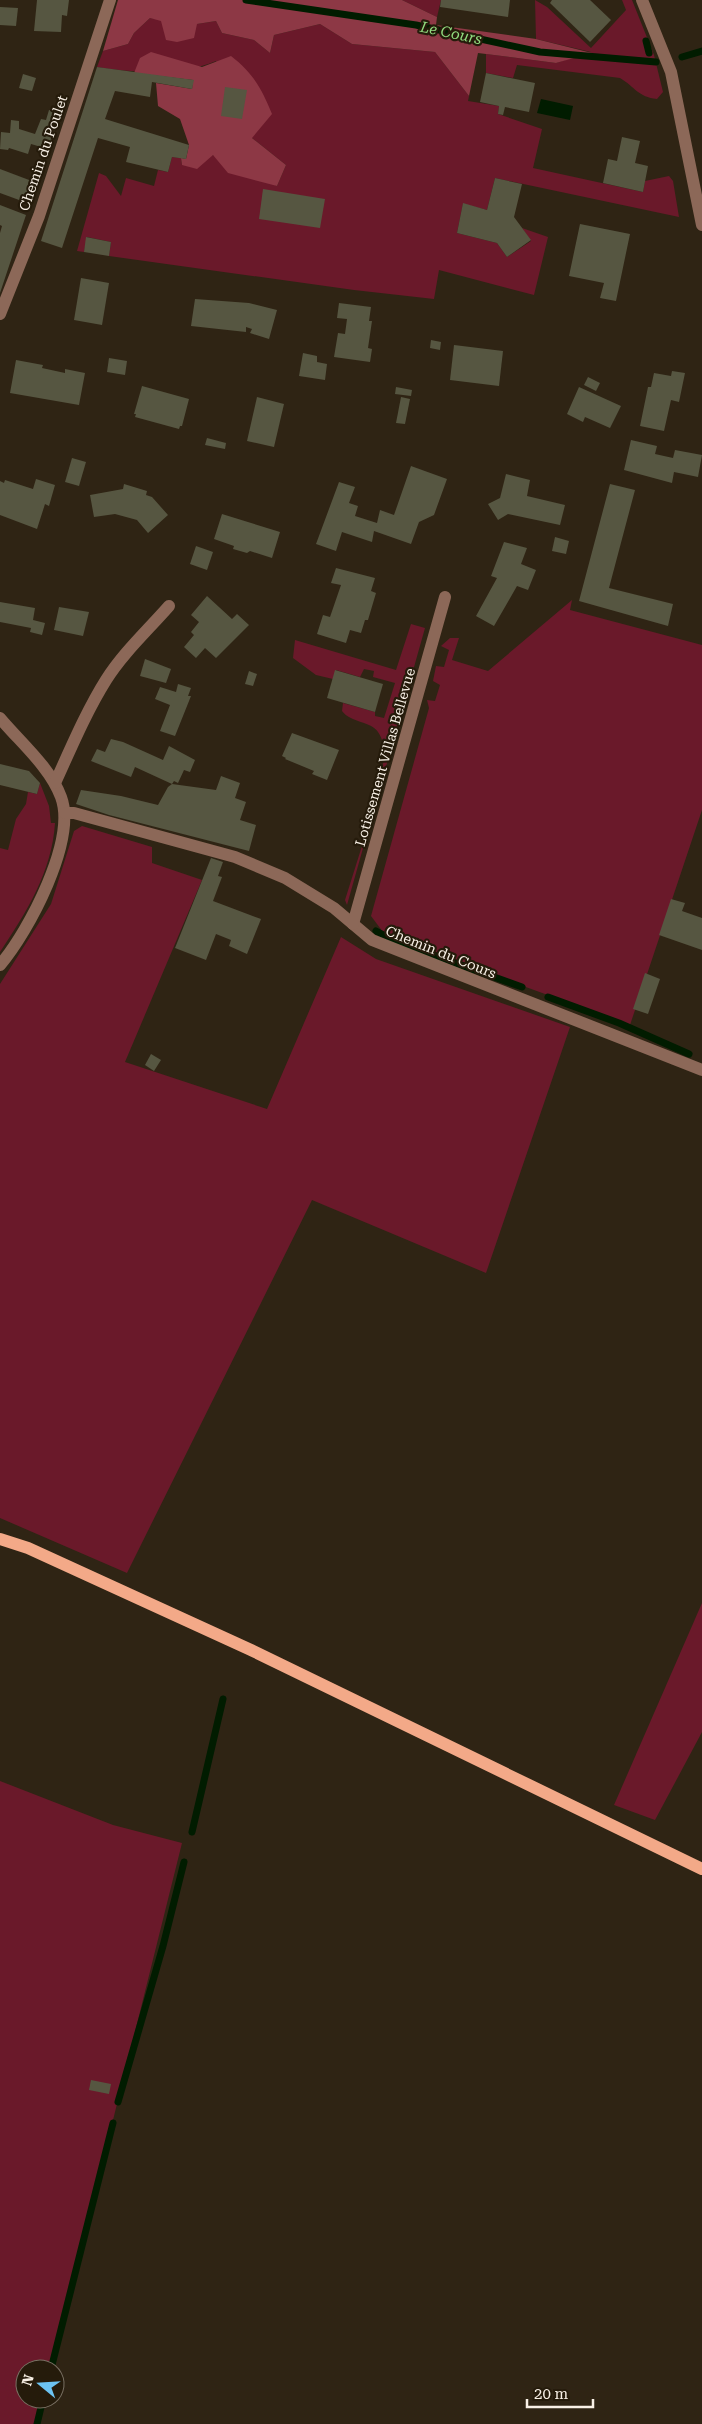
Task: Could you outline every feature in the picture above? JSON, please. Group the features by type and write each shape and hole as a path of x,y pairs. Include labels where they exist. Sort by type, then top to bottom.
{"main road":[{"path":"0,1539 28,1548 251,1650 702,1869"}],"street":[{"name":"Chemin du Poulet","path":"0,314 39,216 110,0"},
{"path":"642,0 671,72 702,225"},
{"name":"Lotissement Villas Bellevue","path":"353,924 445,597"},
{"path":"55,783 86,717 107,678 127,652 169,606"},
{"path":"0,718 55,783 65,813 60,845 39,902 13,950 0,965"},
{"name":"Chemin du Cours","path":"65,813 74,813 235,857 285,878 334,908 372,940 702,1070"}],"shaded area":[{"path":"118,0 402,0 437,17 436,25 536,39 592,53 556,63 478,53 469,96 435,52 352,44 320,24 274,35 270,53 254,40 222,33 216,21 197,24 194,38 177,42 166,40 161,21 150,18 134,33 128,44 103,51"},
{"path":"402,0 441,0 437,17"},
{"path":"535,0 547,7 591,48 626,10 622,0 632,0 654,55 663,92 657,99 651,98 641,94 620,78 517,65 513,78 486,73 486,54 556,63 591,52 536,39"},
{"path":"150,18 197,24 216,21 222,33 254,40 270,53 274,35 320,24 352,44 435,52 469,96 468,101 499,106 498,114 542,129 533,168 643,192 645,181 669,176 673,181 679,217 495,178 487,210 463,204 457,233 497,243 507,257 531,241 522,228 548,237 534,295 439,270 434,299 354,290 109,256 111,242 87,237 84,252 77,251 99,173 106,176 121,196 126,178 154,186 158,170 168,172 172,157 181,158 182,165 213,155 277,186 286,165 252,138 216,61 188,69 158,72 126,71 97,67 103,51 128,44 134,33"},
{"path":"151,52 202,67 231,56 251,75 272,114 252,138 286,165 277,186 228,173 213,155 197,169 182,165 181,158 186,159 189,145 180,119 158,106 156,83 192,89 193,80 134,73 140,58"},
{"path":"541,99 573,106 570,120 537,113"},
{"path":"572,600 570,610 702,645 702,810 630,1025 386,936 371,916 429,708 427,700 435,701 440,685 433,681 436,666 444,667 449,650 441,646 450,638 459,638 452,660 488,671"},
{"path":"411,624 425,628 347,905 345,900 367,830 367,818 384,755 383,744 375,728 346,715 342,711 343,703 375,712 375,716 384,718 395,683 373,677 374,671 364,669 360,677 336,670 333,679 316,675 293,658 295,640 396,670"},
{"path":"40,783 49,806 51,823 55,823 49,858 28,907 0,952 0,848 8,850 16,819 26,804 28,792 37,794"},
{"path":"82,826 152,847 152,863 202,880 125,1062 267,1109 341,937 376,959 570,1027 486,1273 312,1200 127,1573 0,1518 0,984 51,904 74,831"},
{"path":"702,1603 702,1732 655,1820 614,1805"},
{"path":"0,1781 113,1825 182,1843 53,2359 15,2359 15,2409 41,2409 37,2424 0,2424"}],"building":[{"path":"37,0 69,0 67,16 62,15 61,32 34,31"},
{"path":"441,0 510,0 508,17 440,7"},
{"path":"552,0 590,0 611,20 590,42 550,3"},
{"path":"0,7 18,8 16,26 0,25"},
{"path":"97,67 194,80 192,89 152,82 150,97 115,91 105,119 189,145 186,159 172,157 168,172 126,162 130,147 98,138 62,248 41,241"},
{"path":"486,73 535,83 529,112 505,107 503,115 498,114 499,106 480,102"},
{"path":"23,74 36,78 32,91 19,88"},
{"path":"225,87 247,90 242,119 221,116"},
{"path":"49,110 61,113 48,149 31,144 28,154 9,148 8,150 0,149 1,132 10,133 11,120 19,121 19,129 35,134 41,119 46,120"},
{"path":"622,137 640,141 635,163 648,166 643,192 603,183 608,159 617,161"},
{"path":"0,169 37,183 30,204 0,193"},
{"path":"495,178 522,184 514,217 531,240 507,257 497,243 457,233 463,203 487,210"},
{"path":"263,189 325,199 320,228 259,219"},
{"path":"0,205 26,215 0,293 0,233 2,226 0,225"},
{"path":"580,224 630,234 616,301 600,298 604,283 569,276"},
{"path":"86,237 111,242 109,256 84,252"},
{"path":"81,278 109,283 102,325 74,320"},
{"path":"195,299 249,303 277,310 269,339 250,333 252,329 246,327 246,332 191,326"},
{"path":"339,303 371,307 369,321 372,321 368,348 372,349 370,362 334,357 338,333 345,334 347,319 337,318"},
{"path":"431,340 441,342 440,350 430,348"},
{"path":"454,345 503,351 499,386 450,380"},
{"path":"303,353 317,356 317,362 327,364 325,380 299,376"},
{"path":"109,358 127,361 125,375 107,372"},
{"path":"16,360 43,365 42,368 65,373 65,369 85,373 79,405 10,393"},
{"path":"672,371 685,373 679,402 671,400 664,431 640,426 648,387 651,387 654,373 671,376"},
{"path":"588,377 600,383 596,391 584,385"},
{"path":"142,386 189,399 182,426 179,429 135,417 136,414 134,414"},
{"path":"396,387 412,390 411,396 395,394"},
{"path":"579,387 621,406 610,428 585,417 583,422 567,414"},
{"path":"257,397 284,404 274,447 247,441"},
{"path":"401,397 410,399 405,424 396,423"},
{"path":"207,438 226,443 225,449 205,445"},
{"path":"631,440 657,446 655,454 673,458 675,450 702,455 698,477 674,472 672,483 624,470"},
{"path":"72,458 86,462 79,486 65,482"},
{"path":"411,466 447,479 434,515 419,522 411,544 374,531 372,542 342,532 336,551 316,544 339,482 355,487 349,503 358,506 355,516 377,523 380,510 394,515"},
{"path":"506,474 530,480 527,496 565,505 560,525 508,514 498,520 488,504 500,498"},
{"path":"36,479 55,485 49,506 45,504 37,529 0,515 0,481 4,483 5,480 33,489"},
{"path":"124,484 147,491 146,495 152,497 168,515 148,533 137,520 115,514 94,517 90,495 123,489"},
{"path":"610,484 635,490 609,588 673,604 668,626 579,601"},
{"path":"222,514 280,532 272,558 250,551 247,553 233,549 234,546 214,539"},
{"path":"555,537 569,541 566,554 552,551"},
{"path":"504,542 527,548 521,564 536,570 528,590 517,586 494,626 476,616 497,578 491,576"},
{"path":"196,546 213,552 207,570 190,564"},
{"path":"336,568 375,578 371,591 376,593 368,620 365,620 361,633 350,630 346,643 317,634 323,615 330,617 341,585 331,583"},
{"path":"207,596 232,619 237,614 249,625 216,658 205,648 196,658 184,647 194,635 191,632 199,622 191,615"},
{"path":"0,602 35,608 33,620 45,623 42,635 30,632 31,628 0,622"},
{"path":"59,607 89,612 83,636 54,630"},
{"path":"145,659 171,669 166,683 140,676"},
{"path":"335,670 383,684 375,712 327,698"},
{"path":"249,671 257,674 253,686 245,684"},
{"path":"178,684 191,688 188,696 191,696 175,736 160,731 170,705 155,699 160,687 176,692"},
{"path":"292,733 339,750 327,780 312,774 314,771 282,756"},
{"path":"111,739 123,742 163,760 169,746 195,760 190,772 184,770 178,783 174,781 172,784 135,767 131,777 91,761 97,749 105,752"},
{"path":"0,764 29,771 40,783 37,794 0,785"},
{"path":"221,776 240,783 235,798 246,802 240,820 256,825 249,851 109,815 76,804 81,790 121,796 158,805 168,787 172,784 216,790"},
{"path":"211,858 223,862 218,876 222,877 213,901 261,919 247,954 229,946 231,940 216,934 206,960 175,948"},
{"path":"671,899 685,903 682,911 702,918 702,950 659,935"},
{"path":"645,973 660,979 648,1014 633,1009"},
{"path":"151,1054 161,1060 154,1071 145,1065"},
{"path":"91,2080 111,2084 109,2094 89,2090"}],"waterway":[{"name":"Le Cours","path":"246,0 416,25 540,52 656,62"},
{"path":"646,41 649,53"},
{"name":"Le Cours","path":"682,57 702,51"},
{"path":"376,931 395,941 522,987"},
{"path":"548,997 619,1023 689,1054"},
{"path":"192,1832 223,1699"},
{"path":"118,2102 163,1946 184,1862"},
{"path":"54,2359 113,2123"},
{"path":"37,2424 41,2409"}]}
